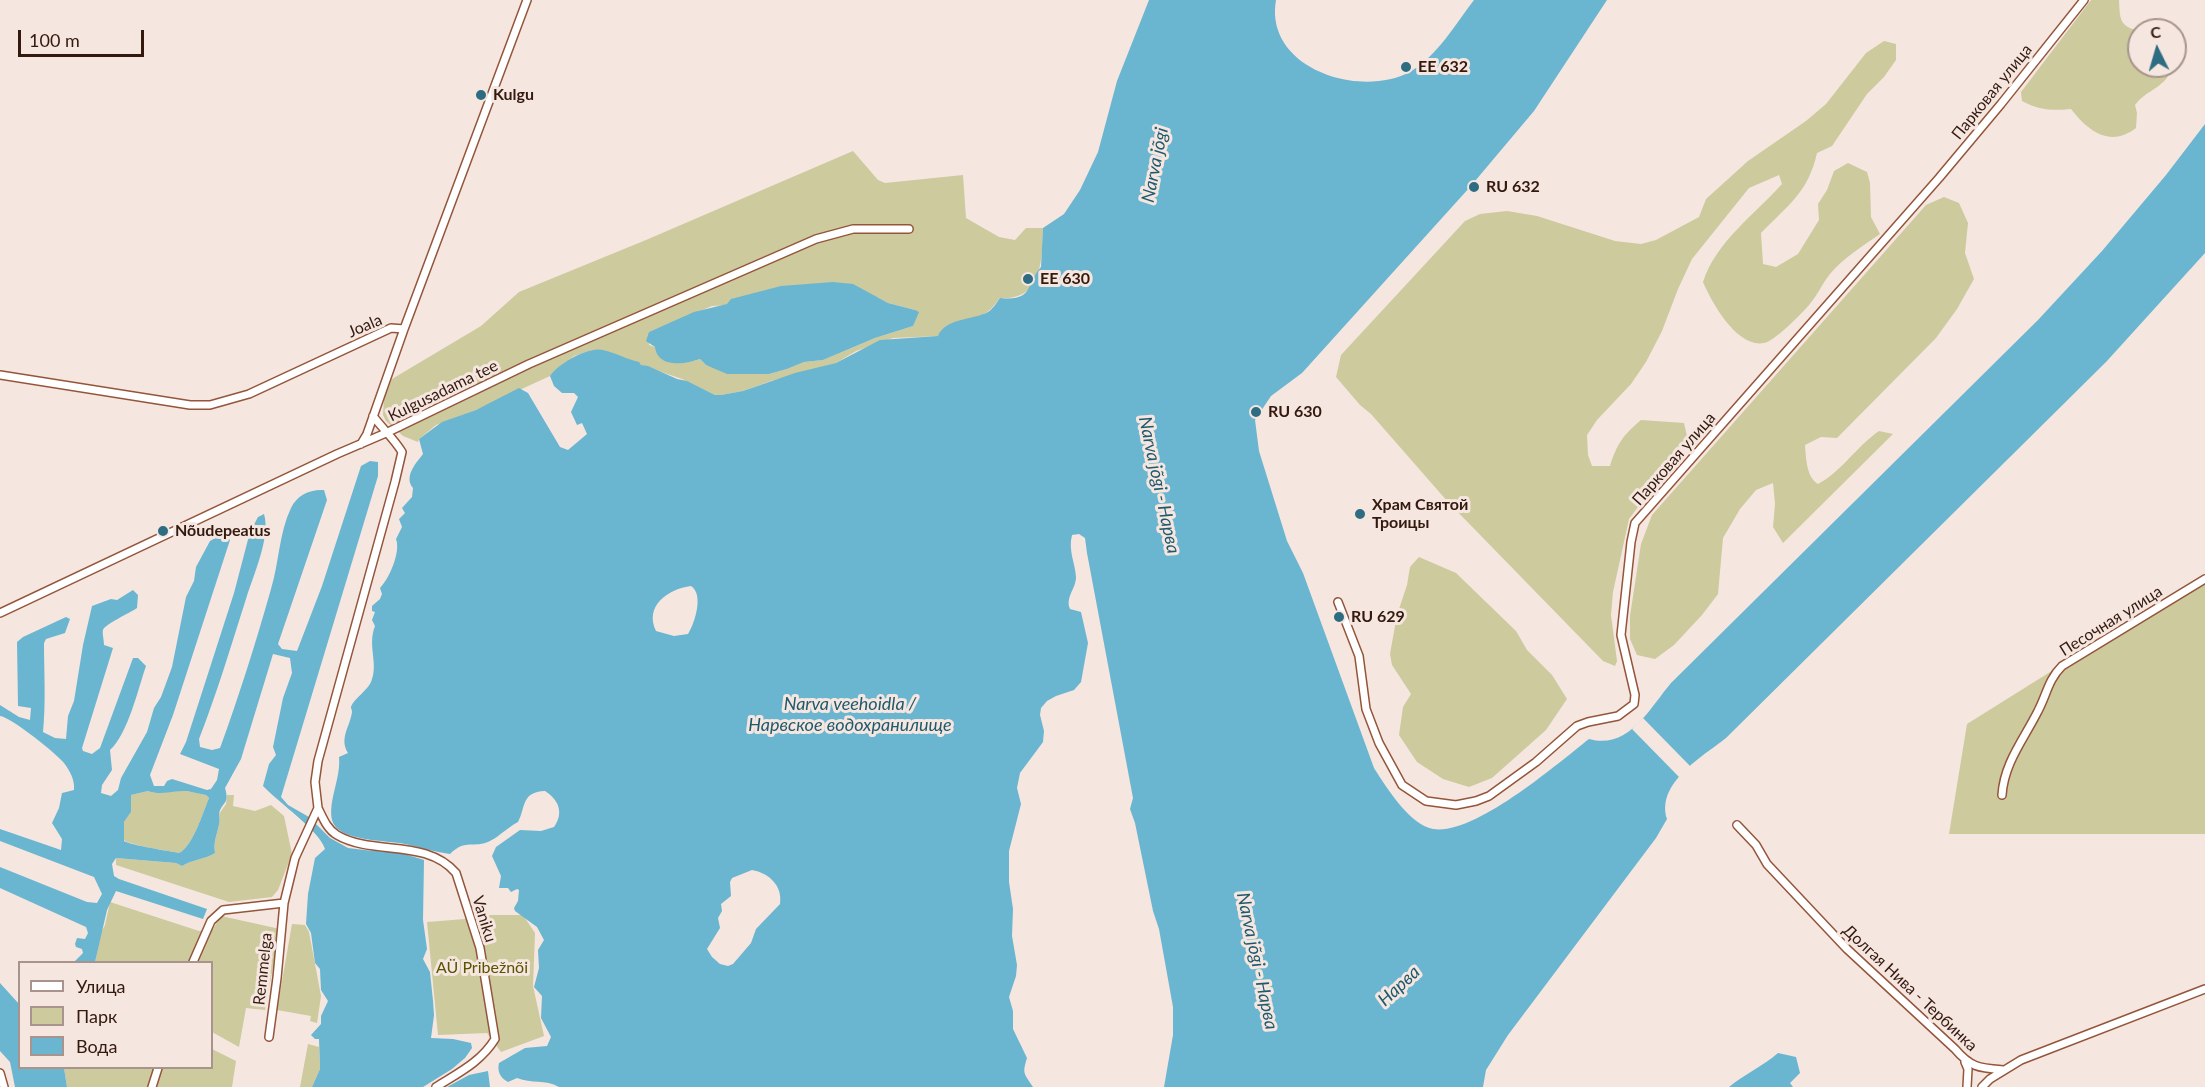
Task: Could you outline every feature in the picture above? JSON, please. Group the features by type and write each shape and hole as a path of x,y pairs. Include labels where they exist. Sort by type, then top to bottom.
{"street":[{"name":"Joala","path":"0,375 190,405 210,405 249,394 391,328 404,329 527,0"},
{"name":"Парковая улица","path":"1338,602 1359,656 1366,709 1379,743 1402,785 1426,801 1456,805 1489,796 1536,762 1577,726 1626,712 1634,704 1635,695 1621,635 1635,523 1939,178 2084,0"},
{"name":"Kulgusadama tee","path":"0,613 529,364 816,238 853,229 909,229"},
{"path":"361,444 404,329"},
{"path":"318,808 315,782 318,760 402,452 394,439 386,433 373,416"},
{"name":"Песочная улица","path":"2002,795 2006,770 2042,702 2053,675 2062,666 2205,579"},
{"name":"Remmelga","path":"269,1037 284,903 295,858 318,808"},
{"name":"Vaniku","path":"318,808 327,826 337,835 360,843 405,849 426,855 450,866 456,873 480,948 495,1039 488,1050 472,1065 436,1087"},
{"name":"Долгая Нива - Тербинка","path":"1737,825 1756,845 1767,864 1847,949 1955,1049 1965,1062 1981,1068 2004,1070"},
{"path":"194,961 211,921 223,910 284,903"},
{"path":"1982,1087 2021,1060 2205,989"},
{"path":"1965,1062 1968,1069 1967,1087"},
{"path":"152,1087 158,1069"},
{"path":"0,1073 4,1087"}],"green space":[{"path":"2091,0 2119,0 2122,21 2127,26 2127,78 2167,78 2135,105 2136,128 2117,137 2108,137 2092,130 2071,109 2046,109 2022,101 2021,92"},
{"path":"1884,41 1896,44 1896,60 1884,77 1867,94 1832,146 1817,153 1808,178 1796,198 1761,233 1763,264 1776,267 1798,254 1819,220 1818,204 1827,190 1834,171 1848,163 1867,172 1870,183 1871,217 1880,234 1853,252 1835,268 1815,298 1781,333 1764,343 1754,343 1744,339 1727,322 1703,282 1717,254 1726,242 1782,184 1779,175 1749,188 1692,259 1662,331 1646,362 1631,384 1597,420 1587,435 1588,455 1592,466 1610,466 1621,440 1641,420 1684,423 1688,441 1629,519 1613,592 1611,615 1617,661 1615,666 1603,661 1448,502 1336,377 1341,355 1465,221 1480,214 1507,211 1537,216 1615,241 1641,244 1656,240 1699,217 1706,199 1748,161 1806,121 1826,104 1866,53"},
{"path":"853,151 878,180 885,183 963,175 966,218 999,237 1015,240 1026,228 1043,228 1042,252 1037,275 1025,293 1000,298 983,315 949,325 941,331 939,336 893,338 856,351 836,363 743,391 721,395 715,395 682,379 635,361 603,350 592,350 574,356 550,376 476,410 436,425 418,442 403,436 386,421 383,415 384,398 392,379 481,326 519,292","holes":["877,297 888,303 915,310 913,326 875,338 823,360 804,362 769,374 740,374 706,365 700,359 694,361 649,345 649,332 712,306"]},
{"path":"1944,197 1959,203 1968,223 1965,253 1974,279 1957,309 1936,338 1837,438 1821,437 1805,445 1807,466 1811,477 1818,484 1834,473 1879,431 1893,434 1783,543 1773,527 1775,504 1773,483 1756,490 1740,509 1723,538 1718,594 1674,645 1655,659 1637,655 1630,639 1630,616 1641,544 1652,515 1926,205"},
{"path":"1419,557 1456,573 1516,631 1527,650 1552,675 1567,699 1546,730 1492,778 1469,787 1443,779 1417,762 1399,735 1403,707 1411,694 1392,665 1390,654 1397,615 1407,585 1410,567"},
{"path":"2205,575 2205,834 1949,834 1967,724"},
{"path":"148,791 158,793 187,791 206,795 209,798 193,836 179,853 141,846 124,840 124,822 131,812 129,800 131,795"},
{"path":"227,795 234,795 233,806 255,811 271,805 284,816 292,854 278,890 272,897 229,902 116,865 116,858 176,863 182,866 215,853 219,814 226,804"},
{"path":"110,902 199,931 213,929 221,916 280,929 265,1010 246,1008 239,1047 213,1033 213,961 95,961"},
{"name":"AÜ Pribežnõi","path":"476,915 523,915 535,933 533,986 544,1036 501,1052 487,1033 438,1035 427,922 465,919"},
{"path":"292,924 305,925 309,932 321,996 317,1023 310,1021 311,1016 277,1010"},
{"path":"308,1044 319,1047 320,1069 312,1087 300,1087"},
{"path":"213,1050 236,1061 232,1087 67,1087 64,1069 213,1069"}],"water":[{"name":"Narva veehoidla / Нарвское водохранилище","path":"1149,0 1276,0 1276,24 1285,44 1300,60 1319,72 1342,79 1366,82 1389,79 1410,72 1420,65 1445,39 1474,0 1607,0 1534,111 1470,187 1302,373 1271,396 1255,420 1259,451 1287,541 1303,573 1374,768 1407,813 1424,826 1433,829 1450,828 1492,810 1589,739 1603,741 1616,739 1637,725 1671,683 2038,320 2102,251 2166,175 2205,124 2205,253 2106,362 1726,738 1683,772 1668,794 1665,806 1667,819 1656,838 1508,1035 1486,1070 1483,1087 1164,1087 1173,1035 1173,1007 1159,929 1130,809 1133,798 1085,538 1079,534 1072,535 1071,541 1076,577 1069,605 1070,609 1081,612 1088,643 1081,682 1074,690 1056,696 1041,708 1043,742 1020,773 1017,788 1021,804 1009,851 1009,882 1013,909 1012,936 1017,965 1009,997 1013,1011 1013,1029 1027,1058 1025,1073 1033,1087 559,1087 549,1083 517,1078 508,1082 500,1074 499,1063 525,1048 547,1046 551,1037 541,1018 542,996 534,987 539,968 538,950 544,940 537,927 515,911 519,890 511,892 508,888 499,888 501,876 492,856 496,847 520,830 541,831 554,827 559,812 554,798 545,791 532,794 526,801 518,822 490,841 461,846 450,854 353,836 336,827 332,820 331,812 339,757 348,753 345,737 352,712 351,706 369,685 373,675 372,641 375,626 372,620 375,612 372,611 372,606 380,599 382,594 380,588 396,558 396,539 402,527 399,519 405,513 402,508 412,497 413,488 410,475 423,454 419,439 442,422 476,410 519,388 528,393 560,447 568,450 587,434 582,423 577,425 571,412 578,397 574,393 562,393 554,386 550,376 566,361 597,349 639,362 641,365 687,381 715,395 721,395 743,391 795,373 836,363 880,340 938,336 942,330 953,323 988,312 1000,298 1019,297 1028,290 1041,267 1043,228 1064,214 1080,190 1098,152 1117,81","holes":["691,586 695,590 698,602 688,634 674,636 656,631 653,614 660,600 674,591","752,870 774,881 779,892 780,904 756,929 751,943 733,964 728,966 720,964 707,949 720,928 718,918 722,911 721,904 731,896 732,878"]},
{"path":"833,282 853,284 888,303 919,312 913,326 875,338 823,360 804,362 769,374 727,374 706,365 700,359 680,363 667,362 657,354 655,347 646,341 649,332 694,312 727,304 731,299 781,286"},
{"path":"370,461 378,462 378,476 281,797 288,805 309,817 330,838 348,848 395,851 424,860 423,920 427,949 423,959 430,972 433,1001 431,1038 471,1043 472,1048 465,1058 452,1069 423,1087 312,1087 320,1069 319,1039 311,1035 321,1024 321,1016 328,1001 321,990 320,969 315,963 311,933 306,924 308,894 315,858 325,849 307,825 263,786 269,764 276,755 273,747 283,698 292,673 290,658 273,654 241,759 225,788 227,797 219,814 215,853 182,866 176,863 116,858 112,864 114,876 119,879 207,909 203,919 116,891 107,910 95,961 75,961 83,953 82,949 76,947 75,944 77,938 85,939 88,933 86,927 0,888 0,867 87,902 97,903 102,894 94,877 0,841 0,829 61,850 62,839 52,823 59,808 62,793 74,790 72,776 60,758 23,729 0,716 0,705 19,717 30,720 31,708 18,706 17,642 66,617 70,619 65,633 46,639 44,643 43,732 55,738 66,739 68,716 74,701 92,606 111,599 117,600 133,590 138,595 137,608 103,630 104,645 113,648 82,748 83,751 92,754 100,748 133,658 138,658 146,666 127,722 110,750 112,770 102,785 101,793 111,796 118,790 121,778 147,732 154,708 161,697 172,667 186,597 194,581 196,567 210,541 219,536 227,537 230,540 173,715 150,775 154,786 164,786 172,779 207,790 211,789 217,780 219,769 180,754 186,742 234,593 250,532 258,517 264,514 265,534 260,557 199,739 200,747 212,750 220,748 241,689 271,589 284,528 291,508 304,494 324,490 327,500 278,644 282,649 297,651 322,586 361,466","holes":["148,791 163,793 187,791 206,795 209,798 193,836 179,853 124,841 124,822 131,812 131,795"]},
{"path":"0,983 18,1003 18,1069 64,1069 67,1087 15,1087 10,1062 0,1051"},
{"path":"1778,1053 1796,1057 1800,1073 1790,1083 1793,1087 1729,1087 1766,1062"},
{"path":"488,1071 490,1087 447,1087 469,1075"}],"pier":[{"path":"1643,718 1691,767 1680,778 1632,729"}],"place":[{"name":"EE 632","path":"1406,67"},
{"name":"Kulgu","path":"481,95"},
{"name":"RU 632","path":"1474,187"},
{"name":"EE 630","path":"1028,279"},
{"name":"RU 630","path":"1256,412"},
{"name":"Храм Святой Троицы","path":"1360,514"},
{"name":"Nõudepeatus","path":"163,531"},
{"name":"RU 629","path":"1339,617"}],"water label":[{"name":"Narva jõgi","path":"1155,165"},
{"name":"Narva jõgi - Нарва","path":"1159,485"},
{"name":"Narva jõgi - Нарва","path":"1257,961"},
{"name":"Нарва","path":"1399,986"}]}
